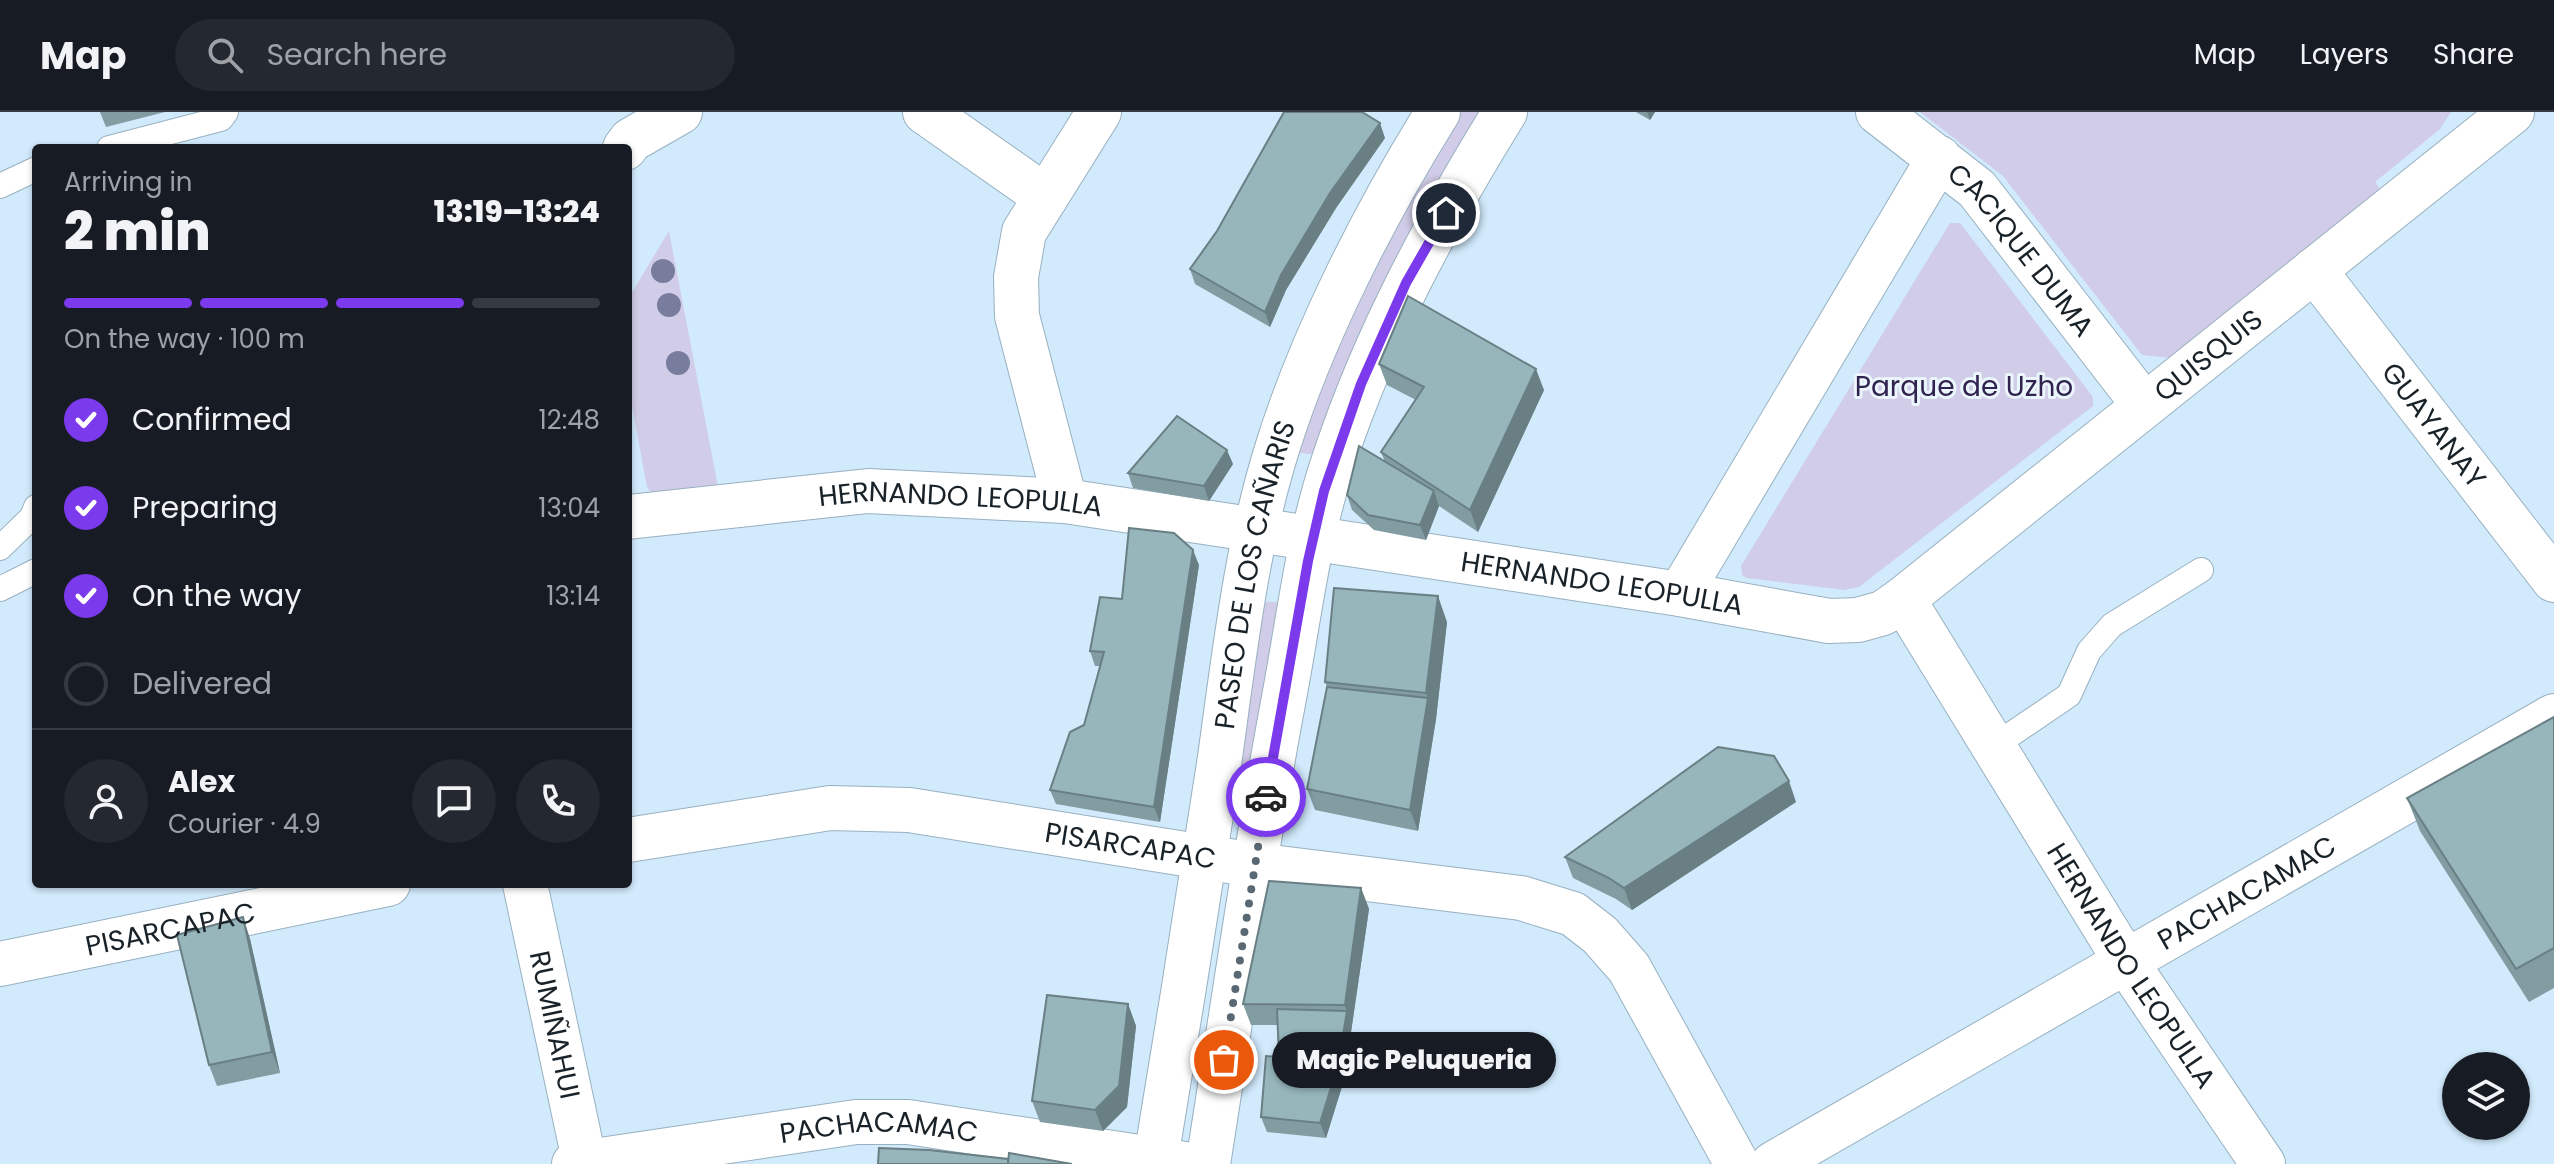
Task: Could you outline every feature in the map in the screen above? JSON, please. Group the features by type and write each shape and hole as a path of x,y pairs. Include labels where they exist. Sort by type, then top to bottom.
{"street":[{"path":"628,144 680,112"},
{"path":"925,112 1046,197"},
{"path":"1065,501 1017,316 1016,277 1024,232 1099,112"},
{"name":"PASEO DE LOS CAÑARIS","path":"1165,1162 1204,856 1255,531 1277,449 1315,346 1357,257 1438,112"},
{"name":"PASEO DE LOS CAÑARIS","path":"1208,1164 1254,865 1324,491 1361,384 1399,298 1505,112"},
{"name":"CACIQUE DUMA","path":"1878,112 1977,189 2144,405"},
{"name":"QUISQUIS","path":"1903,599 2512,112"},
{"path":"1680,594 1939,158"},
{"name":"GUAYANAY","path":"2314,270 2554,580"},
{"name":"HERNANDO LEOPULLA","path":"632,508 868,491 1065,501 1680,594 1829,621 1858,620 1883,613 1903,599 2126,962 2263,1164"},
{"name":"PACHACAMAC","path":"1773,1164 2554,716"},
{"name":"PISARCAPAC","path":"632,839 830,808 909,810 1254,865 1521,898 1573,914 1600,935 1629,968 1737,1164"},
{"name":"PISARCAPAC","path":"0,964 369,888"},
{"name":"RUMIÑAHUI","path":"526,888 581,1163"},
{"name":"PACHACAMAC","path":"581,1163 856,1122 908,1122 1165,1162"}],"lane":[{"path":"124,144 221,119 226,112"},
{"path":"0,186 32,171"},
{"path":"0,548 32,517"},
{"path":"1994,746 2069,695 2089,651 2112,625 2201,570"},
{"path":"0,589 32,573"}],"green space":[{"path":"1438,112 1505,112 1334,458 1277,449"},
{"path":"1920,112 2451,112 2440,129 2375,182 2381,190 2171,358 2142,355 2003,176"},
{"name":"Parque de Uzho","path":"1950,223 1960,223 2093,397 2093,406 1859,587 1844,590 1747,578 1742,575 1741,566"},
{"path":"669,231 719,492 653,495 647,487 632,406 632,292"},
{"path":"1243,599 1301,605 1263,812 1213,807"}],"building":[{"path":"1284,112 1362,112 1380,123 1330,193 1281,275 1265,312 1190,269 1217,231"},
{"path":"1408,296 1536,369 1470,510 1381,452 1424,387 1379,364"},
{"path":"1177,416 1227,450 1204,486 1128,473"},
{"path":"1359,446 1434,491 1420,525 1368,515 1347,495"},
{"path":"1129,528 1174,533 1193,550 1154,807 1050,790 1070,732 1084,725 1104,652 1090,651 1100,597 1122,599"},
{"path":"1334,588 1438,596 1426,693 1325,682"},
{"path":"1327,687 1428,698 1410,810 1307,789"},
{"path":"2554,717 2554,948 2516,969 2407,798"},
{"path":"1718,747 1774,756 1789,781 1624,888 1565,857"},
{"path":"1269,881 1361,888 1345,1005 1243,1004"},
{"path":"243,917 272,1052 209,1065 177,935"},
{"path":"1047,995 1128,1004 1119,1086 1095,1110 1032,1101"},
{"path":"1277,1009 1347,1011 1338,1065 1320,1123 1261,1117 1266,1056 1279,1057"},
{"path":"879,1148 1008,1159 1008,1164 878,1164"},
{"path":"1009,1153 1072,1164 1008,1164"}],"way so far":[{"path":"1224,1060 1266,797"}],"place":[{"name":"Magic Peluqueria","path":"1224,1060"}],"route":[{"path":"1266,797 1308,561 1334,458 1361,384 1406,283 1446,213"}]}
